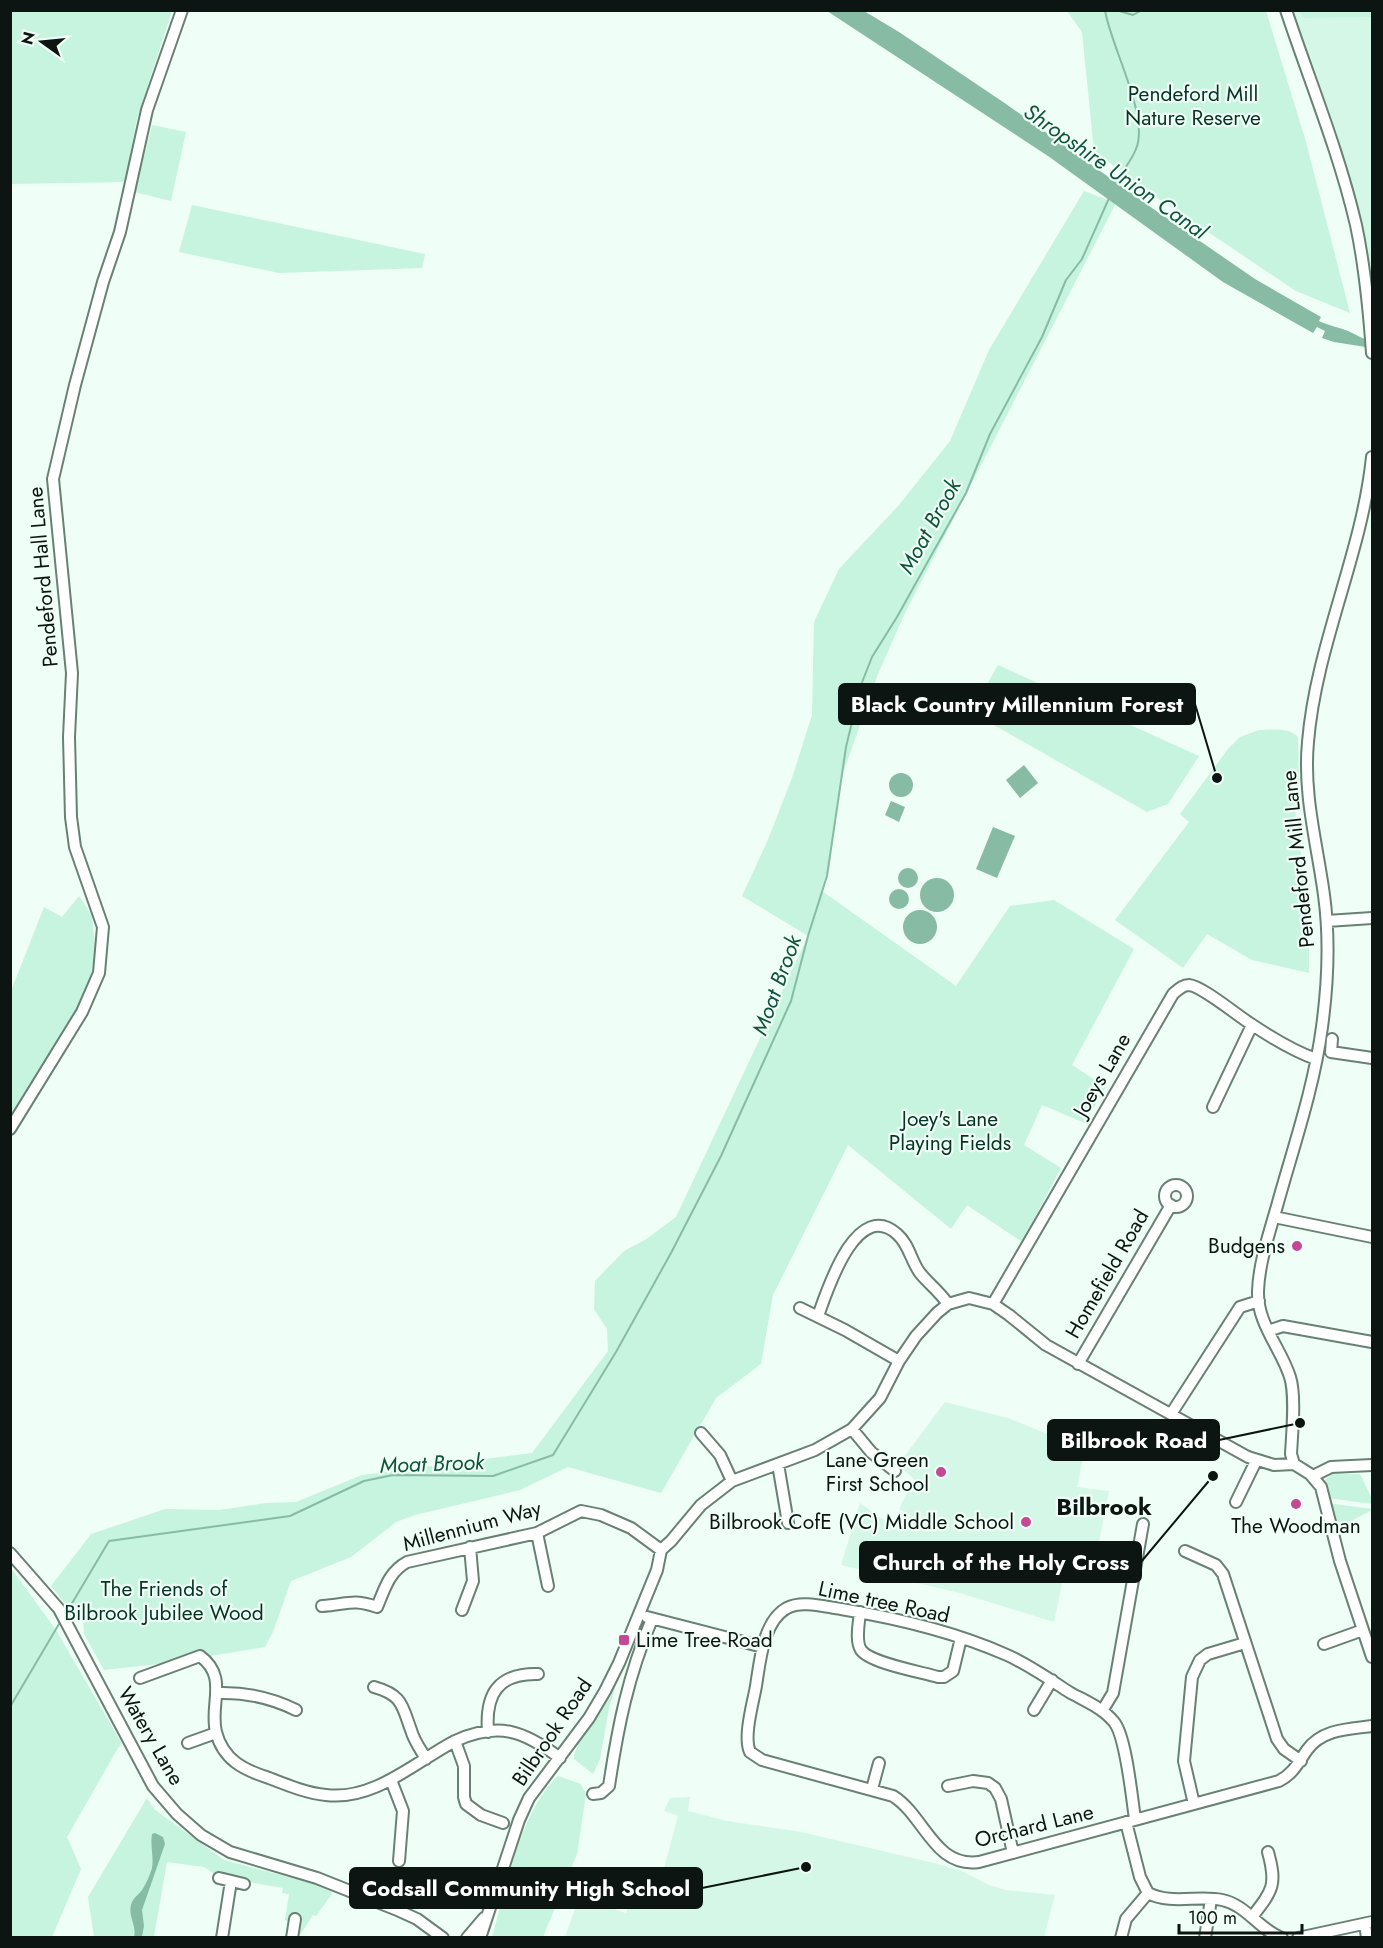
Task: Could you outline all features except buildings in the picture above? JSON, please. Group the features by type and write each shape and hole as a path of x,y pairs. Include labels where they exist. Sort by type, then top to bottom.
{"street":[{"name":"Pendeford Hall Lane","path":"10,1129 82,1012 99,973 103,947 103,927 75,847 71,817 69,737 72,673 53,479 75,385 103,282 120,232 147,110 182,10"},
{"path":"1286,10 1334,150 1353,216 1360,248 1372,353"},
{"name":"Pendeford Mill Lane","path":"1293,1464 1291,1454 1292,1384 1268,1331 1259,1301 1260,1277 1316,1059 1326,999 1327,921 1308,797 1308,742 1325,654 1367,499 1372,457"},
{"path":"1327,921 1372,918"},
{"name":"Joeys Lane","path":"993,1304 1173,994 1185,985 1198,988 1252,1025 1297,1052 1316,1059"},
{"path":"1213,1107 1252,1025"},
{"path":"1332,1040 1331,1057 1372,1058"},
{"name":"Homefield Road","path":"1078,1364 1171,1205"},
{"path":"1274,1217 1372,1237"},
{"path":"818,1316 841,1260 860,1233 874,1227 882,1227 896,1233 906,1245 921,1274 948,1304 969,1299 993,1304 1039,1341 1256,1461 1274,1465 1293,1464 1313,1476 1321,1487 1340,1561 1372,1657"},
{"path":"1171,1414 1240,1307 1259,1301"},
{"name":"Bilbrook Road","path":"480,1938 519,1820 529,1798 589,1718 605,1691 619,1663 657,1570 661,1550 701,1505 732,1480 816,1450 852,1429 880,1398 899,1361 927,1324 948,1304"},
{"path":"800,1308 899,1361"},
{"path":"1268,1331 1283,1326 1372,1342"},
{"path":"852,1429 871,1452 895,1470"},
{"path":"701,1433 720,1455 732,1480"},
{"path":"1236,1502 1256,1461"},
{"path":"778,1464 788,1523"},
{"path":"1313,1476 1331,1467 1372,1466"},
{"name":"Millennium Way","path":"322,1606 356,1601 377,1607 389,1579 400,1566 417,1558 537,1533 581,1511 591,1512 631,1528 661,1550"},
{"path":"1102,1711 1113,1694 1143,1524"},
{"path":"537,1533 548,1586"},
{"path":"462,1610 473,1581 470,1547"},
{"path":"1185,1551 1220,1569 1277,1739 1284,1749 1301,1761"},
{"name":"Watery Lane","path":"10,1552 59,1609 153,1786 184,1821 201,1835 230,1852 317,1878 376,1901 417,1919 444,1937"},
{"name":"Lime tree Road","path":"763,1647 778,1614 792,1606 823,1606 860,1612 961,1638 1009,1656 1102,1711 1116,1724 1124,1749 1131,1821 1140,1877 1148,1893"},
{"path":"860,1612 858,1636 861,1650 872,1658 938,1677 944,1677 953,1671 961,1638"},
{"path":"638,1614 763,1647"},
{"name":"Bilbrook Road","path":"593,1794 601,1793 609,1786 621,1710 635,1661 652,1619"},
{"path":"1324,1644 1363,1630"},
{"path":"1194,1804 1184,1761 1192,1677 1200,1660 1208,1654 1245,1643"},
{"name":"Orchard Lane","path":"763,1647 747,1740 750,1752 762,1760 893,1796 902,1801 917,1818 936,1846 953,1858 975,1862 1279,1781 1293,1771 1308,1749 1320,1737 1344,1730 1372,1726"},
{"path":"140,1678 200,1656 209,1663 215,1678 216,1733 228,1756 238,1766 259,1775 329,1796 357,1793 391,1779 455,1741 488,1732 510,1732 528,1736 560,1758"},
{"path":"488,1732 488,1704 499,1685 513,1676 538,1674"},
{"path":"1034,1710 1052,1680"},
{"path":"374,1687 389,1692 401,1702 412,1734 426,1759"},
{"path":"217,1693 254,1694 296,1710"},
{"path":"188,1743 216,1733"},
{"path":"455,1741 464,1766 466,1804 481,1815 503,1823"},
{"path":"872,1789 879,1763"},
{"path":"391,1779 403,1811 399,1861"},
{"path":"948,1786 973,1781 995,1788 1001,1799 1013,1853"},
{"path":"1252,1917 1267,1897 1274,1880 1268,1852"},
{"path":"219,1878 244,1884"},
{"path":"222,1938 231,1881"},
{"path":"1121,1938 1126,1919 1148,1893 1162,1899 1211,1899 1233,1904 1269,1932 1282,1938"},
{"path":"1205,1938 1211,1899"},
{"name":"Bilbrook Road","path":"467,1938 486,1916"},
{"path":"292,1938 295,1919"},
{"path":"1298,1938 1369,1923 1367,1938"}],"shaded area":[{"path":"827,11 864,11 899,32 1006,104 1255,279 1321,317 1319,321 1372,342 1372,348 1322,338 1325,331 1317,327 1313,333 1223,282 1048,156"},
{"path":"1291,11 1372,11 1372,303 1366,247 1341,154"},
{"path":"1024,765 1038,783 1020,798 1006,780"},
{"path":"901,773 909,777 913,785 909,793 901,797 893,793 889,785 893,777"},
{"path":"891,801 905,807 899,822 885,815"},
{"path":"993,827 1015,836 997,878 976,869"},
{"path":"908,868 915,871 918,878 915,885 908,888 901,885 898,878 901,871"},
{"path":"937,878 949,883 954,895 949,907 937,912 925,907 920,895 925,883"},
{"path":"899,889 906,892 909,899 906,906 899,909 892,906 889,899 892,892"},
{"path":"920,910 932,915 937,927 932,939 920,944 908,939 903,927 908,915"},
{"name":"Bilbrook CofE (VC) Middle School","path":"945,1402 1008,1418 1085,1449 1077,1487 1109,1491 1092,1578 1065,1569 1054,1622 960,1593 841,1565 860,1503 880,1518 899,1526 911,1515 899,1509 914,1479 898,1465"},
{"path":"690,1797 688,1811 727,1821 801,1832 934,1863 962,1871 989,1885 1006,1890 1055,1895 1044,1937 565,1937 579,1897 626,1913 637,1881 659,1887 678,1816 664,1811 670,1798"},
{"path":"152,1834 163,1837 165,1844 142,1910 144,1926 142,1937 134,1937 131,1905 143,1888 152,1868"}],"green space":[{"path":"172,11 137,119 125,182 11,184 11,12"},
{"name":"Pendeford Mill Nature Reserve","path":"1067,11 1266,11 1306,142 1350,313 1296,291 1135,183 1094,150 1082,32"},
{"path":"1298,11 1372,11 1372,17 1304,18"},
{"path":"152,125 186,132 171,201 135,192"},
{"path":"1084,191 1116,203 904,615 878,674 842,776 827,876 822,891 956,986 1010,906 1054,900 1134,949 1072,1065 1106,1087 1085,1123 1042,1105 1024,1145 1061,1168 1022,1242 967,1205 951,1229 848,1145 773,1295 761,1364 716,1398 661,1493 568,1467 520,1490 415,1515 396,1522 351,1557 291,1581 273,1632 265,1647 167,1663 104,1670 84,1634 83,1615 76,1617 51,1586 91,1534 165,1509 219,1510 266,1503 296,1502 362,1475 532,1453 608,1351 607,1329 594,1309 595,1281 624,1251 645,1240 676,1217 808,936 742,896 767,842 792,778 812,715 814,622 839,569 899,505 950,441 989,350"},
{"path":"192,205 425,254 422,268 279,273 179,252"},
{"path":"998,665 1199,756 1168,804 1147,812 971,712"},
{"path":"1259,730 1285,730 1298,737 1299,792 1293,794 1309,915 1309,973 1252,960 1207,934 1183,968 1115,920 1189,822 1180,814 1228,749 1240,737"},
{"path":"79,896 92,916 96,956 87,990 48,1059 11,1117 11,991 44,907 62,917"},
{"path":"1332,1474 1360,1474 1372,1499 1372,1504 1328,1498 1323,1482"},
{"path":"1327,1503 1372,1510 1353,1520 1355,1528 1337,1535"},
{"path":"11,1568 56,1630 122,1744 67,1837 81,1869 52,1937 11,1937"},
{"path":"619,1674 609,1708 600,1759 593,1774 574,1759 578,1746 576,1744"},
{"path":"558,1776 581,1784 586,1794 577,1854 543,1937 492,1937 524,1830 545,1791"},
{"path":"147,1798 154,1809 224,1860 330,1888 332,1894 316,1916 313,1915 298,1938 301,1916 290,1914 288,1921 285,1920 289,1894 282,1893 283,1888 249,1882 247,1891 215,1884 216,1875 204,1867 167,1862 154,1936 158,1937 94,1937 88,1897"}],"waterway":[{"name":"Moat Brook","path":"1105,10 1134,100 1139,135 1134,154 1115,185"},
{"path":"1116,10 1133,15 1142,10"},
{"name":"Moat Brook","path":"68,1610 109,1541 290,1516 364,1481 393,1475 493,1476 553,1455 616,1352 671,1253 721,1156 791,1001 827,876 846,747 861,685 872,657 966,493 990,434 1042,337 1066,280 1082,259 1110,196"},
{"name":"Moat Brook","path":"10,1707 59,1624"}],"place":[{"name":"Black Country Millennium Forest","path":"1217,778"},
{"name":"Budgens","path":"1297,1246"},
{"name":"Bilbrook Road","path":"1300,1423"},
{"name":"Lane Green First School","path":"941,1472"},
{"name":"Church of the Holy Cross","path":"1213,1476"},
{"name":"The Woodman","path":"1296,1504"},
{"name":"Bilbrook CofE (VC) Middle School","path":"1026,1522"},
{"name":"Lime Tree Road","path":"624,1640"},
{"name":"Codsall Community High School","path":"806,1867"}],"district":[{"name":"Bilbrook","path":"1104,1506"}],"water label":[{"name":"Shropshire Union Canal","path":"1116,171"}],"park label":[{"name":"Joey's Lane Playing Fields","path":"950,1131"},
{"name":"The Friends of Bilbrook Jubilee Wood","path":"164,1601"}]}
